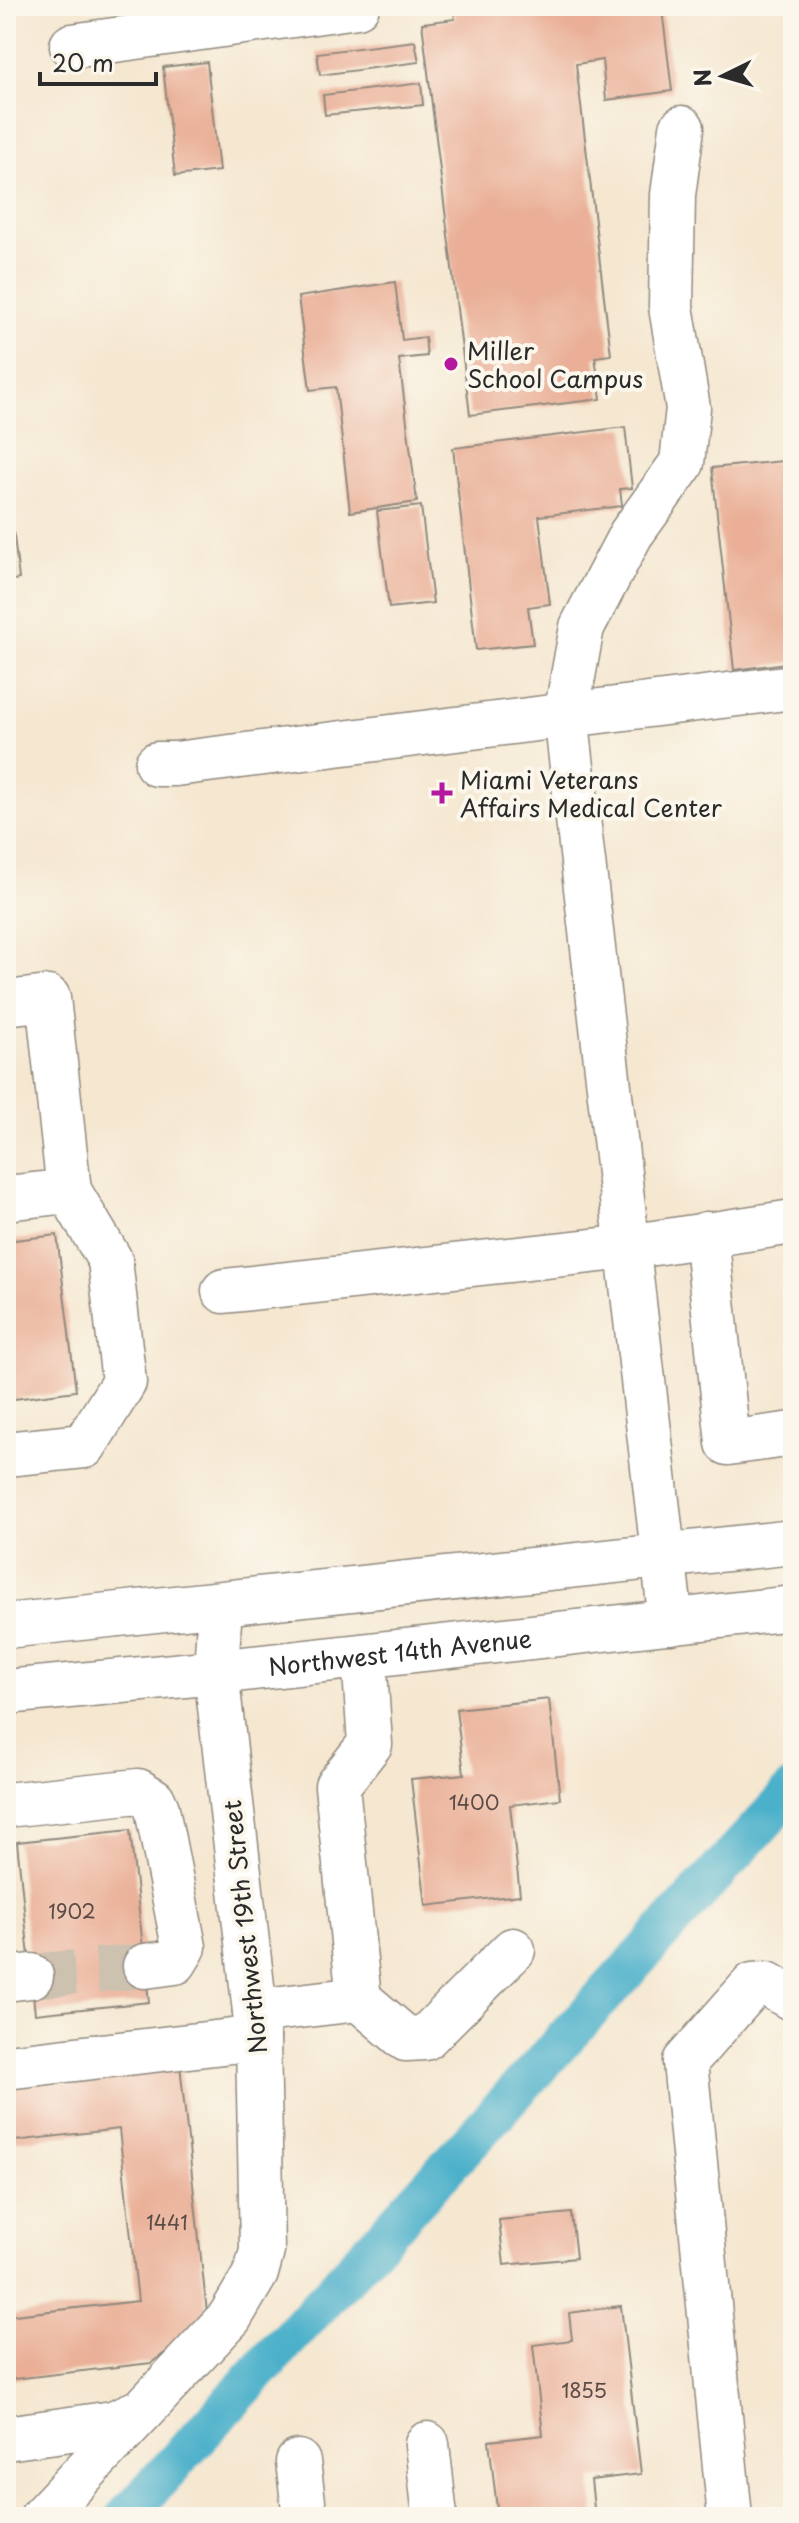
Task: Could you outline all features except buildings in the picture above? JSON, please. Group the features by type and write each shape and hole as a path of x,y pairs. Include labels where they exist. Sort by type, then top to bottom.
{"street":[{"path":"72,46 357,6"},
{"path":"671,1622 566,715 582,627 631,534 682,463 688,408 671,307 673,195 682,128"},
{"path":"157,764 793,687"},
{"path":"6,1003 48,998 69,1191 110,1260 124,1382 84,1446 6,1454"},
{"path":"6,1198 69,1191"},
{"path":"224,1291 628,1247 793,1222"},
{"path":"706,1234 728,1443 793,1434"},
{"path":"6,1626 793,1542"},
{"name":"Northwest 19th Street","path":"143,2410 230,2317 256,2273 262,2251 256,2024 216,1672 220,1604"},
{"name":"Northwest 14th Avenue","path":"6,1692 216,1672 793,1608"},
{"path":"364,1656 370,1744 337,1786 359,1999 406,2039 425,2038 513,1950"},
{"path":"6,1805 138,1791 153,1800 184,1947 175,1962 145,1966"},
{"path":"184,1947 248,1936"},
{"path":"730,2517 685,2062 753,1985 767,1984 793,1999"},
{"path":"6,2067 256,2024 359,1999"},
{"path":"6,2438 113,2423 143,2410"},
{"path":"42,2517 143,2410"},
{"path":"427,2444 435,2517"},
{"path":"298,2462 305,2517"}],"waterway":[{"path":"125,2517 793,1790"}],"tunnel":[{"path":"31,1976 145,1966"}],"place":[{"name":"Miller School Campus","path":"451,364"},
{"name":"Miami Veterans Affairs Medical Center","path":"442,793"}]}
